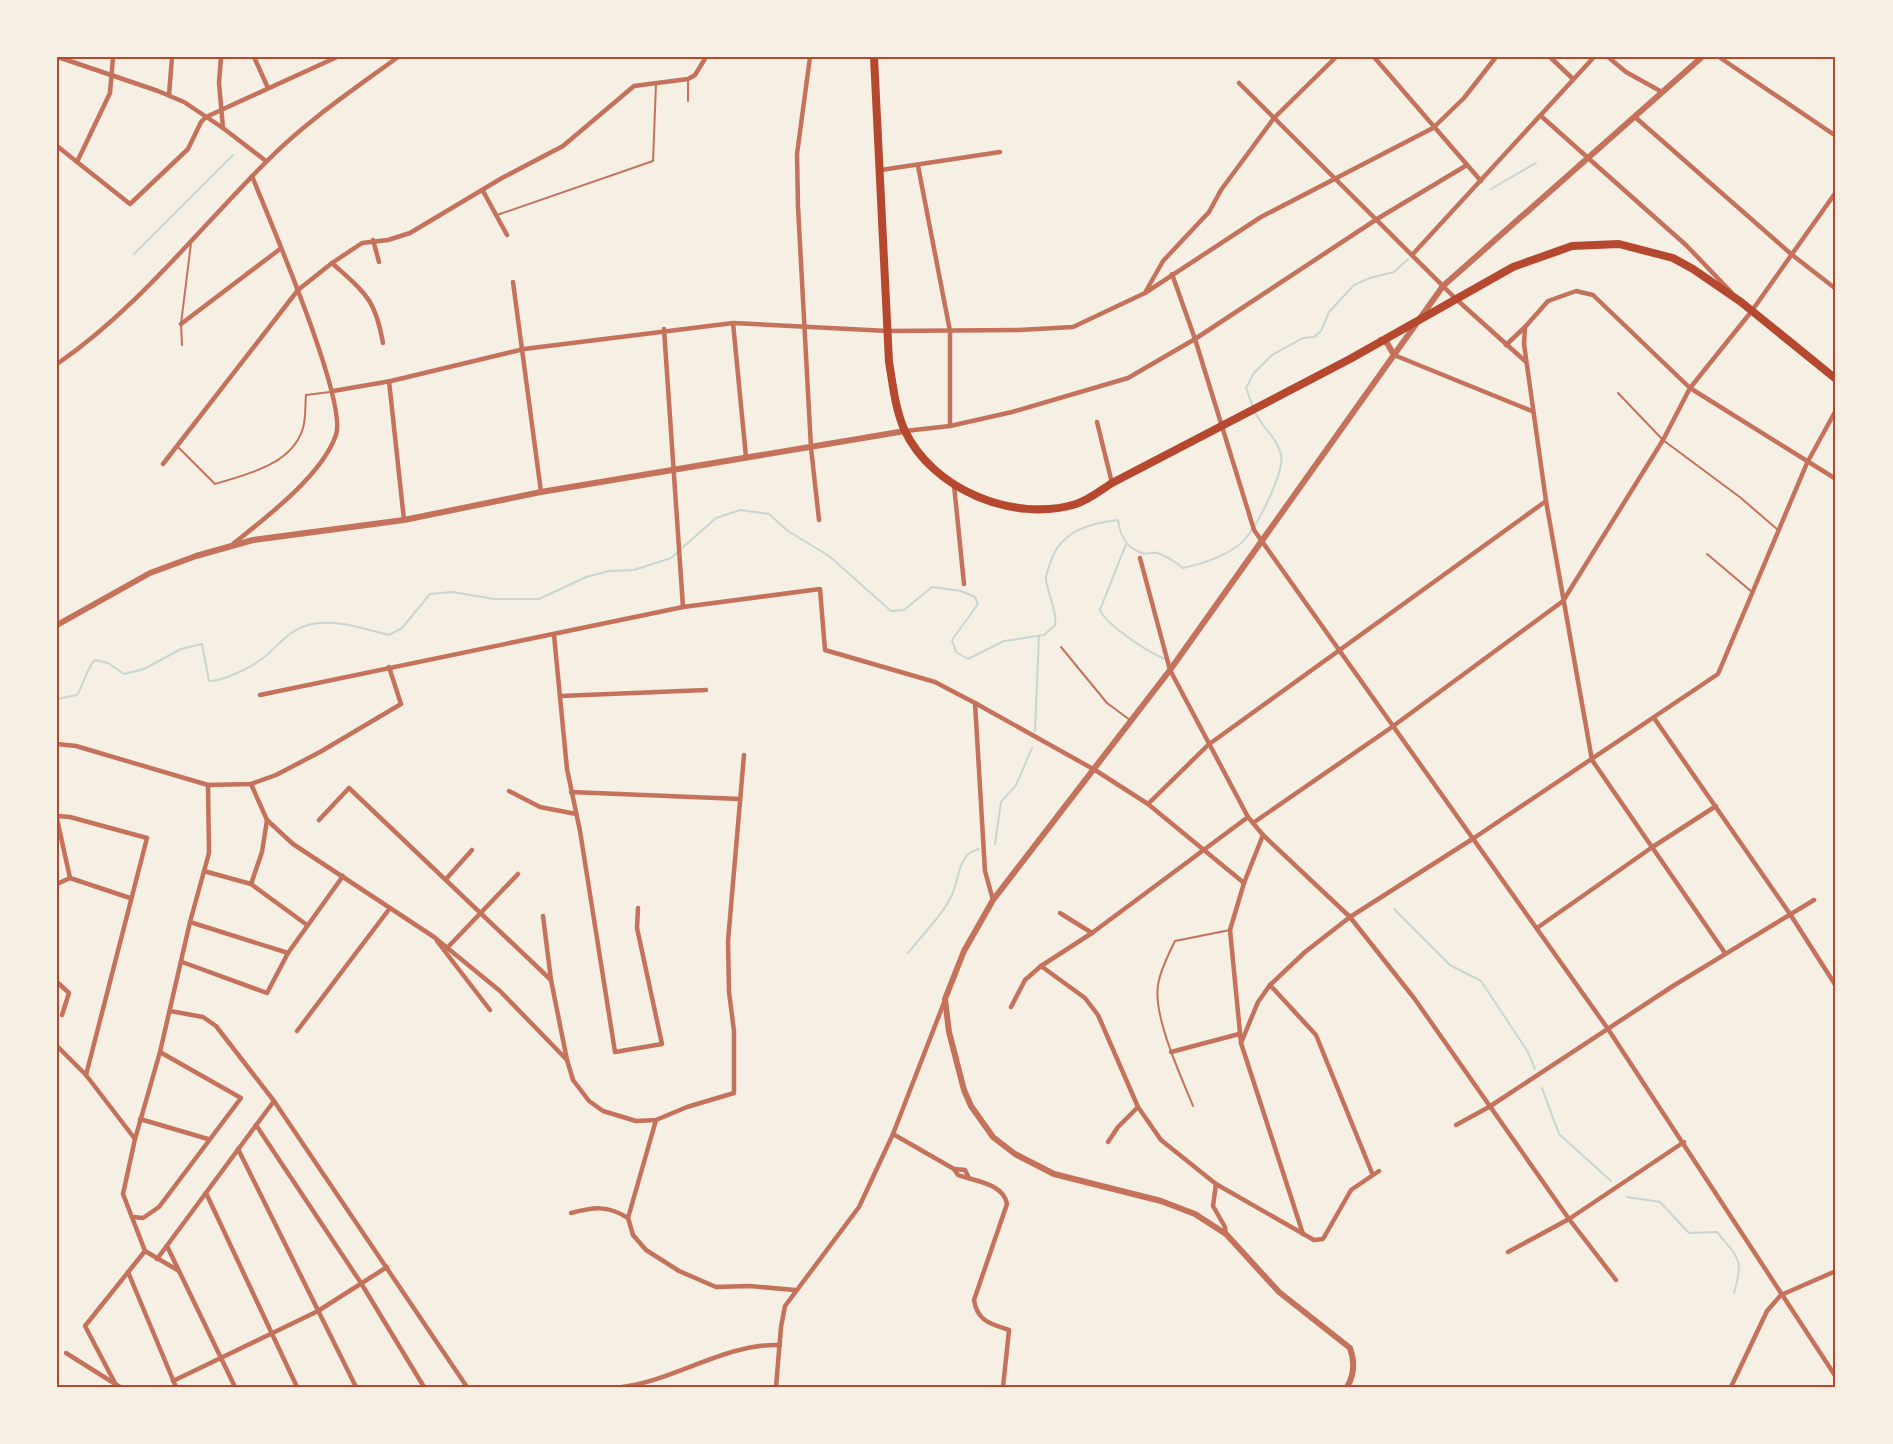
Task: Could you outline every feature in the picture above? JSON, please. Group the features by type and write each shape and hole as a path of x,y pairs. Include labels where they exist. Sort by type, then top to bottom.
{"main road":[{"path":"874,57 889,362 894,395 905,431 925,461 954,485 975,497 1032,510 1056,509 1079,503 1112,483 1513,267 1572,246 1597,243 1629,246 1673,258 1693,268 1741,302 1836,379"}],"street":[{"path":"57,64 58,57 169,95 224,128 266,161"},
{"path":"78,162 97,125 113,76 113,57"},
{"path":"169,95 172,57"},
{"path":"221,57 219,83 224,128"},
{"path":"254,57 268,88"},
{"path":"57,146 130,204 188,149 201,122 206,117 337,57"},
{"path":"57,364 144,292 266,161 312,122 398,57"},
{"path":"163,464 298,290 332,263 362,243 388,240 410,233 502,178 563,146 634,86 656,81 688,79 695,75 706,57"},
{"path":"810,57 797,154 811,448 819,520"},
{"path":"1145,293 1163,261 1209,212 1221,190 1275,118 1336,57"},
{"path":"1374,57 1481,181"},
{"path":"333,391 389,381 524,349 664,329 733,322 805,328 888,331 1073,327 1145,293 1261,217 1433,128 1464,98 1496,57"},
{"path":"1550,57 1573,79"},
{"path":"1412,255 1594,57"},
{"path":"1608,57 1626,72 1662,92"},
{"path":"776,1387 785,1306 859,1207 893,1134 964,951 993,900 1170,670 1443,286 1701,57"},
{"path":"1719,57 1836,136"},
{"path":"1239,83 1337,178 1456,299 1526,362"},
{"path":"1541,116 1687,246 1741,302"},
{"path":"1635,117 1791,254 1836,289"},
{"path":"881,170 1000,152"},
{"path":"57,625 150,573 232,545 404,520 541,492 905,431 950,426 1067,397 1128,378 1195,339 1377,219 1467,165"},
{"path":"918,166 950,331 950,426"},
{"path":"232,545 316,470 337,433 333,391 298,290 252,176"},
{"path":"483,191 507,235"},
{"path":"1253,823 1392,727 1563,601 1663,440 1690,388 1752,312 1836,192"},
{"path":"373,240 379,262"},
{"path":"180,324 280,249"},
{"path":"332,263 362,290 378,313 383,343"},
{"path":"1172,274 1195,339 1254,530 1608,1029 1836,1377"},
{"path":"513,282 524,349 541,492"},
{"path":"1506,345 1548,301 1571,292 1585,291 1593,295 1690,388 1836,479"},
{"path":"733,322 746,457"},
{"path":"1525,327 1526,362 1532,411 1592,760 1725,953"},
{"path":"664,329 683,606"},
{"path":"1380,340 1387,344 1394,355 1532,411"},
{"path":"389,381 404,520"},
{"path":"1241,1043 1258,1002 1270,985 1288,966 1350,917 1474,838 1718,674 1807,463 1836,410"},
{"path":"1097,422 1112,483"},
{"path":"954,485 964,584"},
{"path":"1148,804 1208,745 1546,501"},
{"path":"1140,558 1170,670 1248,817 1263,835 1350,917 1414,998 1569,1219 1616,1280"},
{"path":"260,695 388,667 554,635 683,606 820,589 825,650 935,682 975,703 1095,770 1148,804 1179,827 1203,851 1244,883"},
{"path":"554,635 571,792 615,1052 662,1044 637,928 638,908"},
{"path":"57,744 76,746 208,785 251,784 276,775 320,752 401,704 388,667"},
{"path":"561,696 706,690"},
{"path":"975,703 985,872 993,900"},
{"path":"1654,718 1790,914 1836,986"},
{"path":"543,915 551,980 567,1059 573,1080 589,1101 603,1111 636,1121 656,1120 687,1107 734,1093 734,1031 729,992 728,941 744,755"},
{"path":"251,784 267,820 293,844 448,947 500,991 567,1059"},
{"path":"178,1271 145,1251 137,1235 134,1217 123,1194 140,1119 160,1052 190,922 209,854 208,785"},
{"path":"318,820 349,788 551,980"},
{"path":"509,791 540,807 576,814"},
{"path":"571,792 740,799"},
{"path":"1537,928 1651,848 1716,806"},
{"path":"70,878 57,818 70,817 147,838 86,1075"},
{"path":"1011,1007 1025,980 1041,966 1092,933 1248,817"},
{"path":"251,884 262,852 267,820"},
{"path":"1263,835 1244,883 1230,930 1239,1034 1303,1234"},
{"path":"446,879 472,850"},
{"path":"204,871 251,884 307,925"},
{"path":"448,947 518,874"},
{"path":"182,962 267,993 288,953 343,876"},
{"path":"57,884 70,878 130,898"},
{"path":"1456,1125 1489,1107 1725,953 1814,900"},
{"path":"297,1030 390,908"},
{"path":"1060,913 1092,933"},
{"path":"190,922 288,953"},
{"path":"434,937 449,960 490,1010"},
{"path":"1041,966 1085,998 1098,1015 1138,1107 1161,1140 1216,1184 1314,1240 1323,1239 1351,1190 1372,1173 1379,1171"},
{"path":"57,982 69,993 62,1015"},
{"path":"1270,985 1316,1035 1372,1173"},
{"path":"945,999 949,1032 964,1090 971,1106 993,1137 1008,1150 1054,1174 1165,1202 1195,1214 1226,1234 1279,1292 1350,1348 1354,1361 1354,1374 1347,1387"},
{"path":"170,1011 203,1017 216,1026 274,1101 467,1387"},
{"path":"1171,1052 1239,1034"},
{"path":"57,1046 86,1075 135,1139"},
{"path":"134,1217 143,1218 159,1207 241,1098 160,1052"},
{"path":"157,1259 274,1101"},
{"path":"1108,1142 1118,1126 1138,1107"},
{"path":"140,1119 208,1139"},
{"path":"656,1120 628,1218 633,1234 646,1250 679,1271 716,1287 749,1286 795,1290"},
{"path":"256,1125 361,1283 423,1387"},
{"path":"893,1134 954,1169 958,1175 968,1176 997,1189 1006,1196 1007,1203 974,1300 975,1311 985,1321 1009,1330 1003,1387"},
{"path":"1508,1252 1569,1219 1684,1142"},
{"path":"238,1149 356,1387"},
{"path":"1216,1184 1213,1206 1225,1227 1226,1234"},
{"path":"206,1193 297,1387"},
{"path":"572,1213 602,1206 614,1209 628,1218"},
{"path":"167,1246 235,1387"},
{"path":"118,1386 85,1326 145,1251"},
{"path":"173,1381 318,1311 387,1267"},
{"path":"1731,1387 1767,1311 1780,1294 1836,1271"},
{"path":"128,1272 176,1387"},
{"path":"622,1387 661,1379 739,1351 766,1344 780,1345"},
{"path":"66,1353 118,1386"}],"lane":[{"path":"687,101 688,79"},
{"path":"497,215 653,161 656,81"},
{"path":"182,345 180,324 191,243"},
{"path":"176,446 215,484 263,470 285,455 303,429 306,395 333,391"},
{"path":"1618,393 1663,440 1741,498 1778,530"},
{"path":"1707,554 1752,592"},
{"path":"1061,648 1107,703 1130,720"},
{"path":"1193,1106 1171,1052 1157,1002 1158,981 1175,941 1230,930"}],"waterway":[{"path":"134,254 233,155"},
{"path":"1491,189 1536,163"},
{"path":"1253,407 1246,388 1254,373 1272,355 1303,338 1314,337 1321,331 1329,312 1354,285 1394,272 1408,259"},
{"path":"57,699 77,695 95,660 108,663 124,674 144,669 181,649 202,644 209,681 214,681 254,664 295,630 312,624 341,624 389,635 402,628 430,594 453,592 494,599 539,599 586,577 609,571 634,570 671,558 716,518 740,510 769,514 788,531 829,556 891,611 904,610 932,587 961,591 975,597 978,604 952,640 956,652 968,659 1004,641 1044,635 1055,625 1055,613 1046,579 1048,570 1062,542 1087,526 1118,520 1122,536 1136,551 1144,554 1160,554 1183,568 1217,558 1240,544 1263,511 1275,486 1281,463 1281,455 1276,443 1255,412"},
{"path":"1126,544 1100,610 1130,639 1166,659"},
{"path":"1035,731 1039,636"},
{"path":"995,844 1001,802 1016,785 1032,748"},
{"path":"908,953 948,903 963,861 972,851 979,849"},
{"path":"1394,909 1450,965 1481,981 1528,1052 1535,1069"},
{"path":"1542,1088 1559,1134 1611,1181"},
{"path":"1627,1197 1660,1202 1689,1233 1717,1232 1738,1260 1739,1273 1734,1293"}]}
